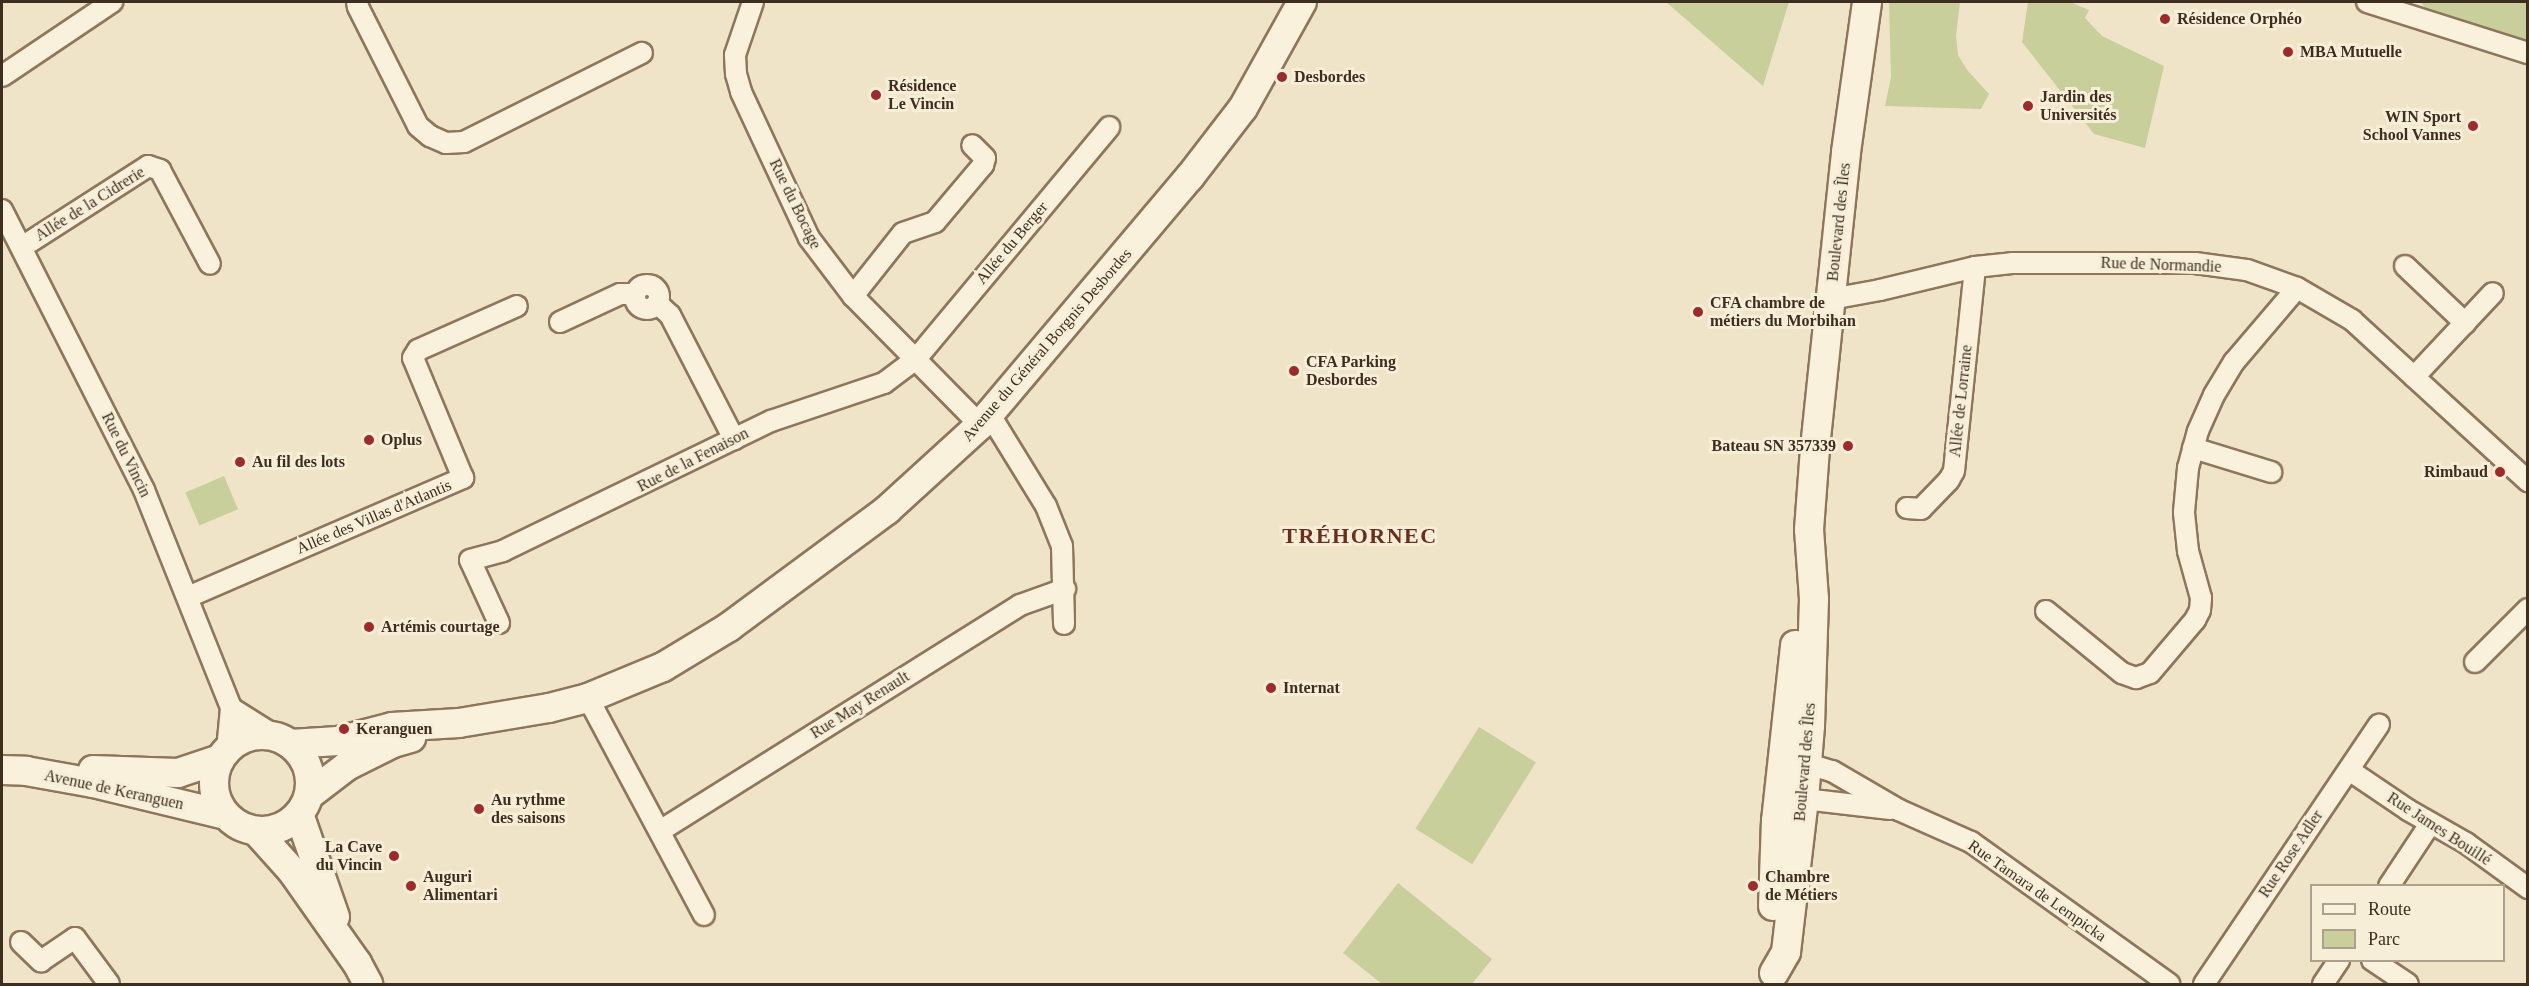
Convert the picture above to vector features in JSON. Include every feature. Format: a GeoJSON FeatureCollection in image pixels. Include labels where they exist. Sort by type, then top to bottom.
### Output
{"type":"FeatureCollection","features":[{"type":"Feature","properties":{"kind":"main road","name":"Avenue du Général Borgnis Desbordes"},"geometry":{"type":"LineString","coordinates":[[284,741],[338,741],[392,727],[459,723],[549,708],[588,698],[663,667],[729,627],[887,510],[985,420],[1189,178],[1244,108],[1302,2]]}},
{"type":"Feature","properties":{"kind":"main road","name":"Boulevard des Îles"},"geometry":{"type":"LineString","coordinates":[[1774,979],[1771,929],[1793,776],[1798,612],[1809,548],[1815,448],[1846,152],[1866,2]]}},
{"type":"Feature","properties":{"kind":"main road","name":"Avenue du Général Borgnis Desbordes"},"geometry":{"type":"LineString","coordinates":[[304,805],[347,765],[393,743],[459,723]]}},
{"type":"Feature","properties":{"kind":"main road"},"geometry":{"type":"LineString","coordinates":[[304,805],[287,825],[273,831],[257,832],[234,823],[225,815],[214,788],[215,773],[224,754],[247,737],[262,735],[284,741],[301,754],[308,766],[304,805],[344,944]]}},
{"type":"Feature","properties":{"kind":"main road","name":"Avenue de Keranguen"},"geometry":{"type":"LineString","coordinates":[[2,757],[97,771],[178,773],[224,754]]}},
{"type":"Feature","properties":{"kind":"main road","name":"Avenue de Keranguen"},"geometry":{"type":"LineString","coordinates":[[2,770],[26,771],[93,783],[225,815]]}},
{"type":"Feature","properties":{"kind":"main road"},"geometry":{"type":"LineString","coordinates":[[257,832],[292,872],[344,944],[368,984]]}},
{"type":"Feature","properties":{"kind":"street"},"geometry":{"type":"LineString","coordinates":[[2,76],[112,2]]}},
{"type":"Feature","properties":{"kind":"street"},"geometry":{"type":"LineString","coordinates":[[357,2],[418,126],[430,136],[446,143],[464,142],[642,53]]}},
{"type":"Feature","properties":{"kind":"street","name":"Rue du Bocage"},"geometry":{"type":"LineString","coordinates":[[753,2],[735,55],[734,65],[741,92],[809,238],[853,296],[916,359],[985,420],[1046,506],[1062,546],[1065,589],[1064,624]]}},
{"type":"Feature","properties":{"kind":"street"},"geometry":{"type":"LineString","coordinates":[[2367,2],[2405,8],[2528,53]]}},
{"type":"Feature","properties":{"kind":"street","name":"Allée du Berger"},"geometry":{"type":"LineString","coordinates":[[916,359],[1109,127]]}},
{"type":"Feature","properties":{"kind":"street"},"geometry":{"type":"LineString","coordinates":[[853,296],[903,233],[935,222],[983,165],[985,158],[972,145]]}},
{"type":"Feature","properties":{"kind":"street","name":"Allée de la Cidrerie"},"geometry":{"type":"LineString","coordinates":[[22,247],[148,166],[160,170],[210,264]]}},
{"type":"Feature","properties":{"kind":"street","name":"Rue du Vincin"},"geometry":{"type":"LineString","coordinates":[[2,210],[144,490],[188,597],[231,708],[224,754]]}},
{"type":"Feature","properties":{"kind":"street","name":"Rue de Normandie"},"geometry":{"type":"LineString","coordinates":[[1831,299],[1845,298],[1975,267],[2012,263],[2195,263],[2247,270],[2297,288],[2352,320],[2528,481]]}},
{"type":"Feature","properties":{"kind":"street"},"geometry":{"type":"LineString","coordinates":[[2405,266],[2465,323]]}},
{"type":"Feature","properties":{"kind":"street","name":"Allée de Lorraine"},"geometry":{"type":"LineString","coordinates":[[1907,508],[1921,509],[1949,480],[1954,471],[1975,267]]}},
{"type":"Feature","properties":{"kind":"street"},"geometry":{"type":"LineString","coordinates":[[2046,611],[2122,673],[2136,678],[2150,673],[2195,620],[2200,610],[2201,598],[2187,551],[2184,512],[2185,487],[2193,448],[2210,404],[2234,362],[2297,288]]}},
{"type":"Feature","properties":{"kind":"street"},"geometry":{"type":"LineString","coordinates":[[2414,377],[2493,293]]}},
{"type":"Feature","properties":{"kind":"street"},"geometry":{"type":"LineString","coordinates":[[560,322],[620,294],[635,294],[636,301],[642,308],[649,309],[657,303],[670,315],[734,439]]}},
{"type":"Feature","properties":{"kind":"street","name":"Allée des Villas d'Atlantis"},"geometry":{"type":"LineString","coordinates":[[188,597],[463,478],[412,357],[418,350],[517,306]]}},
{"type":"Feature","properties":{"kind":"street","name":"Rue de la Fenaison"},"geometry":{"type":"LineString","coordinates":[[499,623],[467,554],[503,551],[771,421],[875,387],[916,359]]}},
{"type":"Feature","properties":{"kind":"street"},"geometry":{"type":"LineString","coordinates":[[2193,448],[2271,472]]}},
{"type":"Feature","properties":{"kind":"street","name":"Rue May Renault"},"geometry":{"type":"LineString","coordinates":[[660,831],[1020,605],[1065,589]]}},
{"type":"Feature","properties":{"kind":"street"},"geometry":{"type":"LineString","coordinates":[[2475,662],[2528,609]]}},
{"type":"Feature","properties":{"kind":"street"},"geometry":{"type":"LineString","coordinates":[[588,698],[704,915]]}},
{"type":"Feature","properties":{"kind":"street"},"geometry":{"type":"LineString","coordinates":[[231,708],[284,741]]}},
{"type":"Feature","properties":{"kind":"street","name":"Rue Rose Adler"},"geometry":{"type":"LineString","coordinates":[[2204,984],[2379,725]]}},
{"type":"Feature","properties":{"kind":"street","name":"Rue James Bouillé"},"geometry":{"type":"LineString","coordinates":[[2349,770],[2430,824],[2466,843],[2528,888]]}},
{"type":"Feature","properties":{"kind":"street","name":"Rue Tamara de Lempicka"},"geometry":{"type":"LineString","coordinates":[[1793,776],[1832,771],[1899,810]]}},
{"type":"Feature","properties":{"kind":"street","name":"Rue Tamara de Lempicka"},"geometry":{"type":"LineString","coordinates":[[1793,776],[1899,810],[1971,842],[2169,984]]}},
{"type":"Feature","properties":{"kind":"street"},"geometry":{"type":"LineString","coordinates":[[2390,884],[2430,824]]}},
{"type":"Feature","properties":{"kind":"street"},"geometry":{"type":"LineString","coordinates":[[21,942],[41,961],[75,938],[109,984]]}},
{"type":"Feature","properties":{"kind":"street"},"geometry":{"type":"LineString","coordinates":[[2323,984],[2338,962]]}},
{"type":"Feature","properties":{"kind":"street"},"geometry":{"type":"LineString","coordinates":[[2375,962],[2408,984]]}},
{"type":"Feature","properties":{"kind":"green space"},"geometry":{"type":"Polygon","coordinates":[[[1666,2],[1789,2],[1763,86],[1666,2]]]}},
{"type":"Feature","properties":{"kind":"green space"},"geometry":{"type":"Polygon","coordinates":[[[1889,2],[1960,2],[1956,36],[1958,55],[1968,71],[1989,94],[1981,109],[1885,106],[1891,77],[1889,2]]]}},
{"type":"Feature","properties":{"kind":"green space"},"geometry":{"type":"Polygon","coordinates":[[[2028,2],[2070,2],[2089,10],[2085,18],[2102,36],[2164,66],[2145,148],[2094,134],[2022,42],[2028,2]]]}},
{"type":"Feature","properties":{"kind":"green space"},"geometry":{"type":"Polygon","coordinates":[[[2421,2],[2527,2],[2527,42],[2427,11],[2421,2]]]}},
{"type":"Feature","properties":{"kind":"green space"},"geometry":{"type":"Polygon","coordinates":[[[224,476],[238,509],[199,526],[185,492],[224,476]]]}},
{"type":"Feature","properties":{"kind":"green space"},"geometry":{"type":"Polygon","coordinates":[[[1479,727],[1536,763],[1472,864],[1415,829],[1479,727]]]}},
{"type":"Feature","properties":{"kind":"green space"},"geometry":{"type":"Polygon","coordinates":[[[1398,883],[1492,959],[1472,984],[1382,984],[1343,953],[1398,883]]]}},
{"type":"Feature","properties":{"kind":"place","name":"Résidence Orphéo"},"geometry":{"type":"Point","coordinates":[2165,19]}},
{"type":"Feature","properties":{"kind":"place","name":"MBA Mutuelle"},"geometry":{"type":"Point","coordinates":[2288,52]}},
{"type":"Feature","properties":{"kind":"place","name":"Desbordes"},"geometry":{"type":"Point","coordinates":[1282,77]}},
{"type":"Feature","properties":{"kind":"place","name":"Résidence Le Vincin"},"geometry":{"type":"Point","coordinates":[876,95]}},
{"type":"Feature","properties":{"kind":"place","name":"Jardin des Universités"},"geometry":{"type":"Point","coordinates":[2028,106]}},
{"type":"Feature","properties":{"kind":"place","name":"WIN Sport School Vannes"},"geometry":{"type":"Point","coordinates":[2473,126]}},
{"type":"Feature","properties":{"kind":"place","name":"CFA chambre de métiers du Morbihan"},"geometry":{"type":"Point","coordinates":[1698,312]}},
{"type":"Feature","properties":{"kind":"place","name":"CFA Parking Desbordes"},"geometry":{"type":"Point","coordinates":[1294,371]}},
{"type":"Feature","properties":{"kind":"place","name":"Oplus"},"geometry":{"type":"Point","coordinates":[369,440]}},
{"type":"Feature","properties":{"kind":"place","name":"Bateau SN 357339"},"geometry":{"type":"Point","coordinates":[1848,446]}},
{"type":"Feature","properties":{"kind":"place","name":"Au fil des lots"},"geometry":{"type":"Point","coordinates":[240,462]}},
{"type":"Feature","properties":{"kind":"place","name":"Rimbaud"},"geometry":{"type":"Point","coordinates":[2500,472]}},
{"type":"Feature","properties":{"kind":"place","name":"Artémis courtage"},"geometry":{"type":"Point","coordinates":[369,627]}},
{"type":"Feature","properties":{"kind":"place","name":"Internat"},"geometry":{"type":"Point","coordinates":[1271,688]}},
{"type":"Feature","properties":{"kind":"place","name":"Keranguen"},"geometry":{"type":"Point","coordinates":[344,729]}},
{"type":"Feature","properties":{"kind":"place","name":"Au rythme des saisons"},"geometry":{"type":"Point","coordinates":[479,809]}},
{"type":"Feature","properties":{"kind":"place","name":"La Cave du Vincin"},"geometry":{"type":"Point","coordinates":[394,856]}},
{"type":"Feature","properties":{"kind":"place","name":"Auguri Alimentari"},"geometry":{"type":"Point","coordinates":[411,886]}},
{"type":"Feature","properties":{"kind":"place","name":"Chambre de Métiers"},"geometry":{"type":"Point","coordinates":[1753,886]}},
{"type":"Feature","properties":{"kind":"district","name":"TRÉHORNEC"},"geometry":{"type":"Point","coordinates":[1360,536]}}]}
